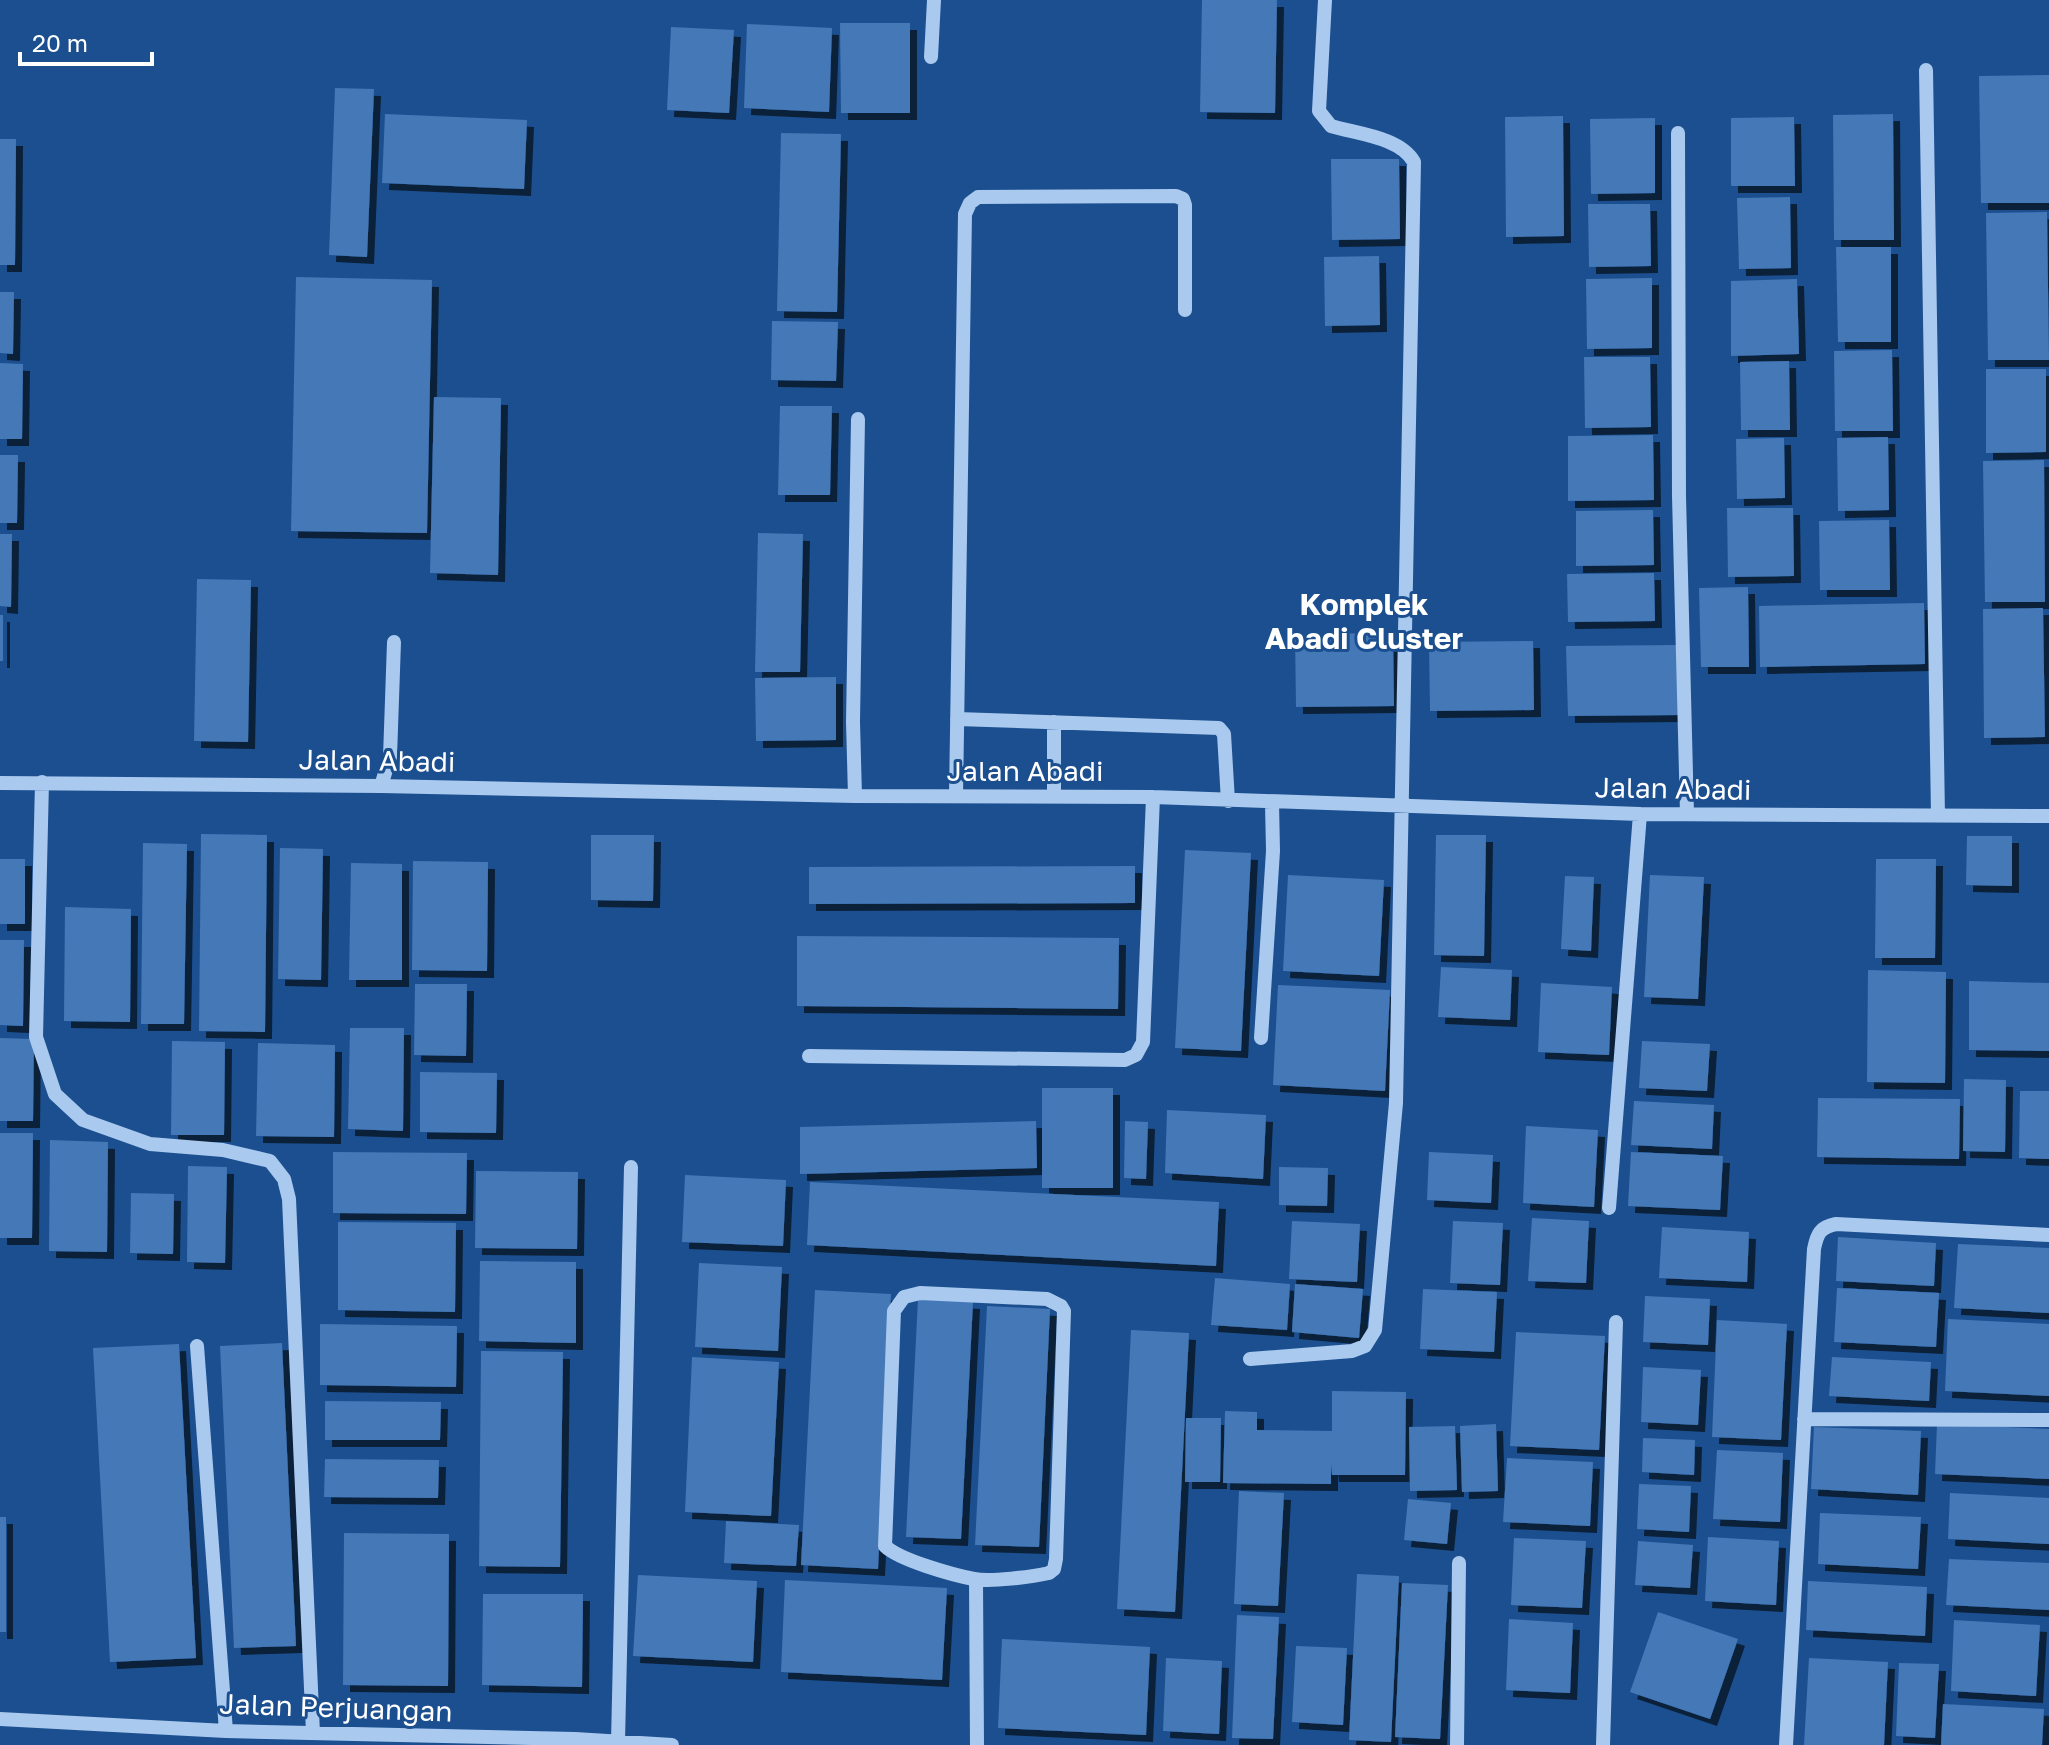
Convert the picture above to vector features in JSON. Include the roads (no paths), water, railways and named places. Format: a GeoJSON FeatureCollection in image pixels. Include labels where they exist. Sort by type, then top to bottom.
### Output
{"type":"FeatureCollection","features":[{"type":"Feature","properties":{"kind":"street"},"geometry":{"type":"LineString","coordinates":[[931,57],[934,0]]}},
{"type":"Feature","properties":{"kind":"street"},"geometry":{"type":"LineString","coordinates":[[1250,1359],[1352,1351],[1365,1346],[1375,1330],[1396,1103],[1414,162],[1408,152],[1398,146],[1331,126],[1319,111],[1325,0]]}},
{"type":"Feature","properties":{"kind":"street"},"geometry":{"type":"LineString","coordinates":[[1926,70],[1938,816]]}},
{"type":"Feature","properties":{"kind":"street"},"geometry":{"type":"LineString","coordinates":[[1678,133],[1679,496],[1687,814]]}},
{"type":"Feature","properties":{"kind":"street"},"geometry":{"type":"LineString","coordinates":[[956,796],[965,214],[970,203],[978,197],[1176,196],[1183,199],[1185,310]]}},
{"type":"Feature","properties":{"kind":"street"},"geometry":{"type":"LineString","coordinates":[[855,796],[853,722],[858,419]]}},
{"type":"Feature","properties":{"kind":"street"},"geometry":{"type":"LineString","coordinates":[[381,786],[390,757],[394,642]]}},
{"type":"Feature","properties":{"kind":"street"},"geometry":{"type":"LineString","coordinates":[[957,719],[1219,728],[1224,734],[1228,801]]}},
{"type":"Feature","properties":{"kind":"street"},"geometry":{"type":"LineString","coordinates":[[1054,722],[1054,796]]}},
{"type":"Feature","properties":{"kind":"street"},"geometry":{"type":"LineString","coordinates":[[42,782],[36,1037],[55,1094],[83,1120],[150,1144],[223,1150],[270,1161],[284,1179],[289,1199],[313,1733]]}},
{"type":"Feature","properties":{"kind":"street","name":"Jalan Abadi"},"geometry":{"type":"LineString","coordinates":[[0,783],[381,786],[855,796],[1153,797],[1640,814],[2049,816]]}},
{"type":"Feature","properties":{"kind":"street"},"geometry":{"type":"LineString","coordinates":[[809,1056],[1125,1060],[1136,1055],[1143,1042],[1153,797]]}},
{"type":"Feature","properties":{"kind":"street"},"geometry":{"type":"LineString","coordinates":[[1261,1038],[1273,851],[1272,803]]}},
{"type":"Feature","properties":{"kind":"street"},"geometry":{"type":"LineString","coordinates":[[1609,1208],[1640,814]]}},
{"type":"Feature","properties":{"kind":"street"},"geometry":{"type":"LineString","coordinates":[[618,1742],[631,1167]]}},
{"type":"Feature","properties":{"kind":"street"},"geometry":{"type":"LineString","coordinates":[[1786,1745],[1817,1235],[1825,1226],[1836,1224],[2049,1235]]}},
{"type":"Feature","properties":{"kind":"street"},"geometry":{"type":"LineString","coordinates":[[911,1294],[1047,1299],[1064,1311],[1056,1564],[1049,1573],[976,1580],[905,1558],[885,1546],[894,1311],[897,1303],[911,1294]]}},
{"type":"Feature","properties":{"kind":"street"},"geometry":{"type":"LineString","coordinates":[[1603,1745],[1616,1322]]}},
{"type":"Feature","properties":{"kind":"street"},"geometry":{"type":"LineString","coordinates":[[197,1346],[226,1731]]}},
{"type":"Feature","properties":{"kind":"street"},"geometry":{"type":"LineString","coordinates":[[1804,1419],[2049,1420]]}},
{"type":"Feature","properties":{"kind":"street"},"geometry":{"type":"LineString","coordinates":[[1457,1745],[1459,1563]]}},
{"type":"Feature","properties":{"kind":"street"},"geometry":{"type":"LineString","coordinates":[[976,1580],[977,1745]]}},
{"type":"Feature","properties":{"kind":"street","name":"Jalan Perjuangan"},"geometry":{"type":"LineString","coordinates":[[0,1719],[226,1731],[672,1745]]}},
{"type":"Feature","properties":{"kind":"district","name":"Komplek Abadi Cluster"},"geometry":{"type":"Point","coordinates":[1364,621]}}]}
